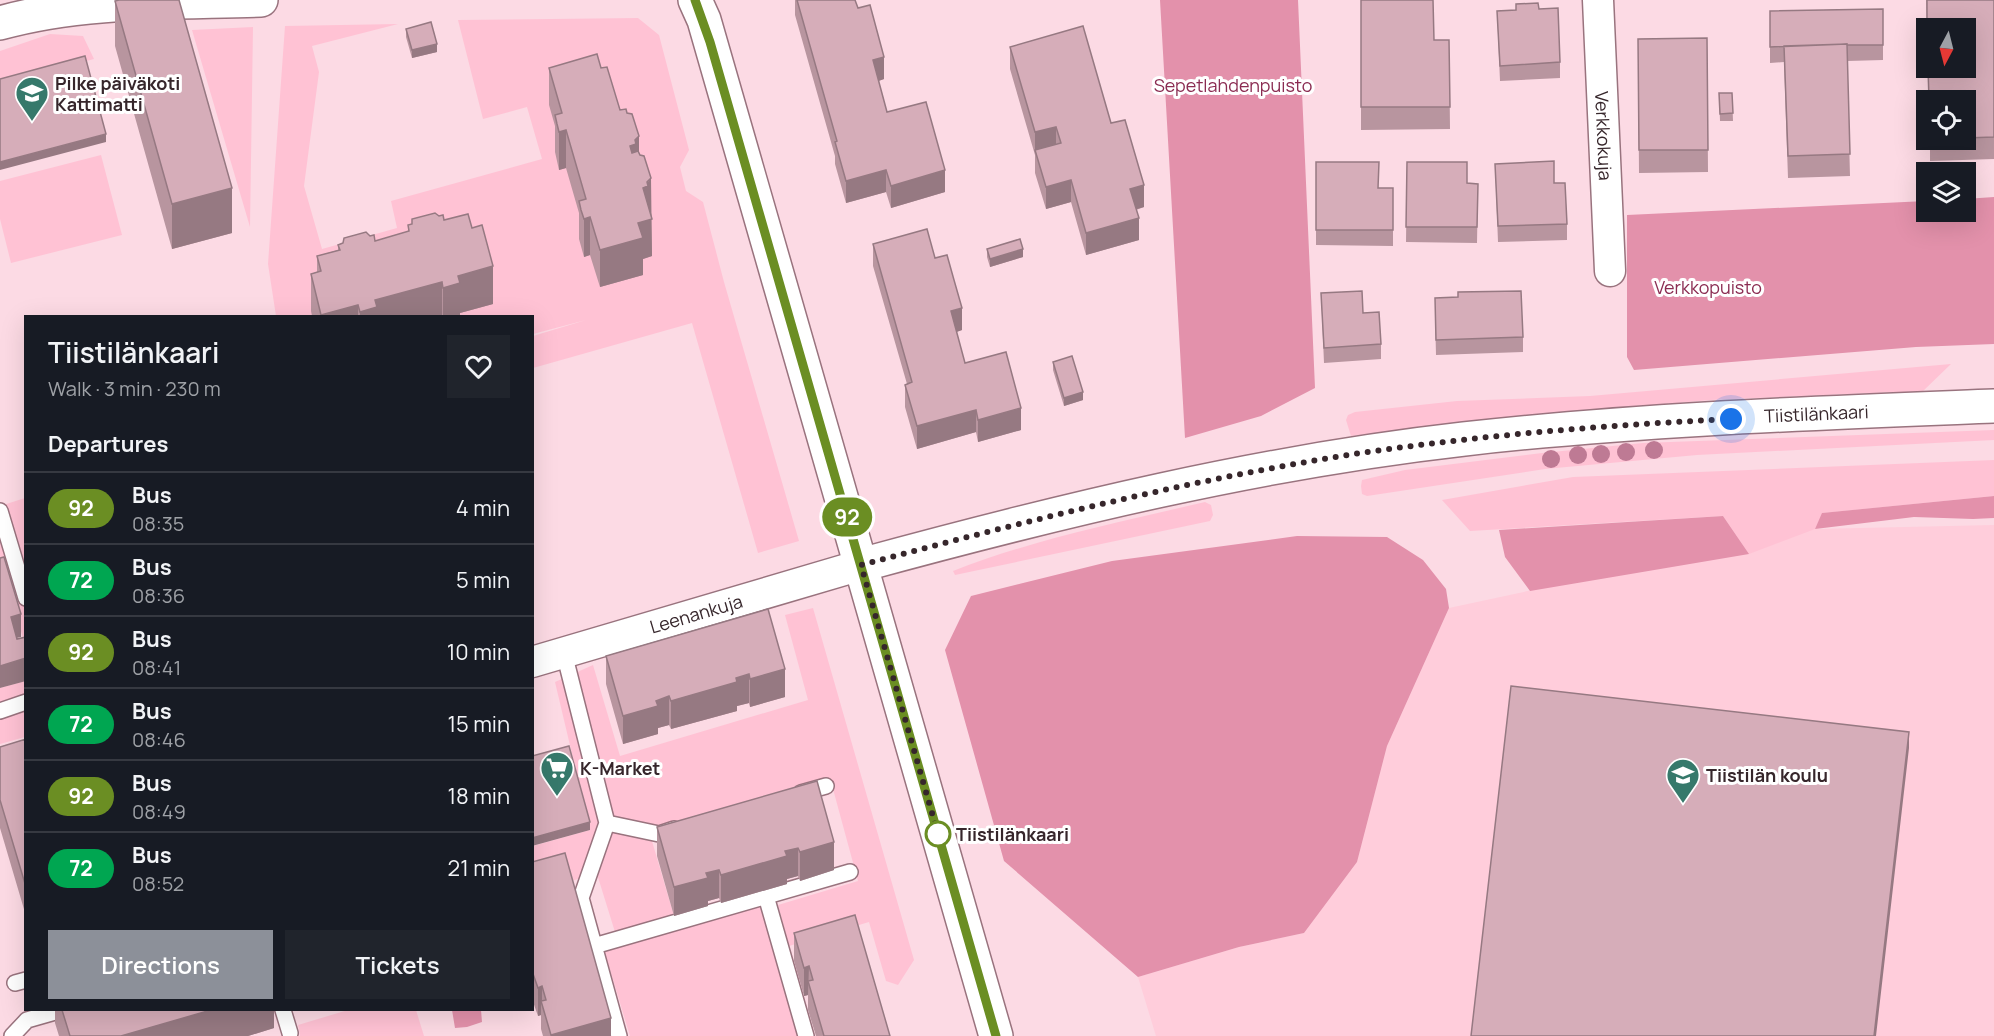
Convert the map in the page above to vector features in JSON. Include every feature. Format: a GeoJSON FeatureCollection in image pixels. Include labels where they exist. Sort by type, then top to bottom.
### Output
{"type":"FeatureCollection","features":[{"type":"Feature","properties":{"kind":"street"},"geometry":{"type":"LineString","coordinates":[[0,23],[65,9],[109,3],[261,0]]}},
{"type":"Feature","properties":{"kind":"street"},"geometry":{"type":"LineString","coordinates":[[695,0],[707,31],[996,1036]]}},
{"type":"Feature","properties":{"kind":"street","name":"Verkkokuja"},"geometry":{"type":"LineString","coordinates":[[1598,0],[1610,271]]}},
{"type":"Feature","properties":{"kind":"street","name":"Tiistilänkaari"},"geometry":{"type":"LineString","coordinates":[[861,565],[1028,521],[1243,473],[1464,439],[1613,424],[1994,406]]}},
{"type":"Feature","properties":{"kind":"street","name":"Leenankuja"},"geometry":{"type":"LineString","coordinates":[[534,661],[861,565]]}},
{"type":"Feature","properties":{"kind":"lane"},"geometry":{"type":"LineString","coordinates":[[0,511],[24,591]]}},
{"type":"Feature","properties":{"kind":"lane"},"geometry":{"type":"LineString","coordinates":[[564,653],[607,823],[581,898],[619,1036]]}},
{"type":"Feature","properties":{"kind":"lane"},"geometry":{"type":"LineString","coordinates":[[0,711],[24,703]]}},
{"type":"Feature","properties":{"kind":"lane"},"geometry":{"type":"LineString","coordinates":[[782,798],[826,786]]}},
{"type":"Feature","properties":{"kind":"lane"},"geometry":{"type":"LineString","coordinates":[[607,823],[659,834],[693,824]]}},
{"type":"Feature","properties":{"kind":"lane"},"geometry":{"type":"LineString","coordinates":[[594,946],[850,872]]}},
{"type":"Feature","properties":{"kind":"lane"},"geometry":{"type":"LineString","coordinates":[[766,896],[806,1036]]}},
{"type":"Feature","properties":{"kind":"lane"},"geometry":{"type":"LineString","coordinates":[[12,1036],[27,1020],[58,1011]]}},
{"type":"Feature","properties":{"kind":"lane"},"geometry":{"type":"LineString","coordinates":[[283,1011],[290,1033]]}},
{"type":"Feature","properties":{"kind":"shaded area"},"geometry":{"type":"Polygon","coordinates":[[[638,18],[659,35],[689,150],[680,167],[686,191],[703,202],[799,541],[758,553],[692,323],[534,368],[534,336],[586,320],[534,334],[534,315],[276,315],[268,264],[285,26],[398,24],[312,46],[319,72],[304,186],[322,249],[397,228],[391,201],[542,159],[527,107],[483,119],[458,20],[638,18]]]}},
{"type":"Feature","properties":{"kind":"shaded area"},"geometry":{"type":"Polygon","coordinates":[[[253,27],[250,227],[192,30],[253,27]]]}},
{"type":"Feature","properties":{"kind":"shaded area"},"geometry":{"type":"Polygon","coordinates":[[[50,34],[83,36],[94,59],[0,84],[0,51],[50,34]]]}},
{"type":"Feature","properties":{"kind":"shaded area"},"geometry":{"type":"Polygon","coordinates":[[[101,155],[122,235],[11,263],[0,219],[0,181],[101,155]]]}},
{"type":"Feature","properties":{"kind":"shaded area"},"geometry":{"type":"Polygon","coordinates":[[[1951,364],[1921,393],[1896,392],[1710,400],[1458,423],[1351,436],[1346,420],[1348,415],[1355,412],[1457,401],[1590,396],[1951,364]]]}},
{"type":"Feature","properties":{"kind":"shaded area"},"geometry":{"type":"Polygon","coordinates":[[[1994,430],[1994,440],[1697,455],[1545,469],[1367,496],[1362,494],[1361,486],[1362,480],[1405,470],[1643,443],[1994,430]]]}},
{"type":"Feature","properties":{"kind":"shaded area"},"geometry":{"type":"Polygon","coordinates":[[[1994,460],[1994,496],[1823,513],[1815,529],[1749,554],[1723,516],[1470,531],[1442,500],[1573,477],[1994,460]]]}},
{"type":"Feature","properties":{"kind":"shaded area"},"geometry":{"type":"Polygon","coordinates":[[[24,498],[24,642],[0,558],[0,506],[24,498]]]}},
{"type":"Feature","properties":{"kind":"shaded area"},"geometry":{"type":"Polygon","coordinates":[[[1205,502],[1211,505],[1213,515],[1210,521],[955,575],[953,571],[1046,540],[1205,502]]]}},
{"type":"Feature","properties":{"kind":"shaded area","name":"Tiistilän koulu"},"geometry":{"type":"Polygon","coordinates":[[[1994,525],[1994,1036],[1156,1036],[1138,977],[1239,947],[1304,933],[1357,862],[1387,746],[1449,608],[1815,529],[1994,525]]]}},
{"type":"Feature","properties":{"kind":"shaded area"},"geometry":{"type":"Polygon","coordinates":[[[813,608],[914,960],[898,985],[886,981],[869,922],[789,946],[778,905],[858,881],[830,778],[649,831],[674,916],[615,932],[597,874],[534,891],[534,846],[590,830],[555,682],[593,665],[620,756],[808,700],[785,615],[813,608]]]}},
{"type":"Feature","properties":{"kind":"shaded area"},"geometry":{"type":"Polygon","coordinates":[[[24,681],[24,737],[0,744],[0,688],[24,681]]]}},
{"type":"Feature","properties":{"kind":"shaded area"},"geometry":{"type":"Polygon","coordinates":[[[765,903],[803,1036],[630,1036],[604,950],[765,903]]]}},
{"type":"Feature","properties":{"kind":"shaded area"},"geometry":{"type":"Polygon","coordinates":[[[345,1011],[416,1011],[424,1036],[300,1036],[298,1025],[345,1011]]]}},
{"type":"Feature","properties":{"kind":"green space","name":"Sepetlahdenpuisto"},"geometry":{"type":"Polygon","coordinates":[[[1160,0],[1298,0],[1315,388],[1261,416],[1185,438],[1160,0]]]}},
{"type":"Feature","properties":{"kind":"green space","name":"Verkkopuisto"},"geometry":{"type":"Polygon","coordinates":[[[1994,197],[1994,344],[1916,347],[1634,370],[1627,357],[1627,215],[1916,201],[1916,222],[1976,222],[1976,198],[1994,197]]]}},
{"type":"Feature","properties":{"kind":"green space"},"geometry":{"type":"Polygon","coordinates":[[[1994,496],[1994,518],[1914,517],[1815,529],[1822,513],[1994,496]]]}},
{"type":"Feature","properties":{"kind":"green space"},"geometry":{"type":"Polygon","coordinates":[[[1723,516],[1749,554],[1530,591],[1505,557],[1499,530],[1723,516]]]}},
{"type":"Feature","properties":{"kind":"green space"},"geometry":{"type":"Polygon","coordinates":[[[1297,536],[1387,537],[1423,560],[1446,589],[1449,608],[1387,746],[1357,862],[1304,933],[1239,947],[1138,977],[1004,861],[945,650],[971,596],[1112,561],[1297,536]]]}},
{"type":"Feature","properties":{"kind":"green space"},"geometry":{"type":"Polygon","coordinates":[[[452,1011],[481,1011],[482,1022],[455,1028],[452,1011]]]}},
{"type":"Feature","properties":{"kind":"building"},"geometry":{"type":"Polygon","coordinates":[[[179,0],[232,188],[172,204],[115,1],[179,0]]]}},
{"type":"Feature","properties":{"kind":"building"},"geometry":{"type":"Polygon","coordinates":[[[797,0],[855,0],[858,8],[870,5],[884,57],[873,60],[887,112],[926,102],[945,170],[891,186],[886,170],[846,181],[797,0]]]}},
{"type":"Feature","properties":{"kind":"building"},"geometry":{"type":"Polygon","coordinates":[[[1361,0],[1433,0],[1434,40],[1449,40],[1450,107],[1361,107],[1361,0]]]}},
{"type":"Feature","properties":{"kind":"building"},"geometry":{"type":"Polygon","coordinates":[[[1927,0],[1994,0],[1994,137],[1976,138],[1976,90],[1929,90],[1928,78],[1976,78],[1976,18],[1927,18],[1927,0]]]}},
{"type":"Feature","properties":{"kind":"building"},"geometry":{"type":"Polygon","coordinates":[[[1538,3],[1539,9],[1558,8],[1560,62],[1500,66],[1497,11],[1516,10],[1516,4],[1538,3]]]}},
{"type":"Feature","properties":{"kind":"building"},"geometry":{"type":"Polygon","coordinates":[[[1883,9],[1883,45],[1770,47],[1770,11],[1883,9]]]}},
{"type":"Feature","properties":{"kind":"building"},"geometry":{"type":"Polygon","coordinates":[[[431,22],[437,44],[412,50],[406,29],[431,22]]]}},
{"type":"Feature","properties":{"kind":"building"},"geometry":{"type":"Polygon","coordinates":[[[1083,26],[1111,123],[1125,120],[1144,185],[1130,189],[1139,218],[1086,233],[1071,180],[1046,187],[1035,150],[1061,143],[1056,127],[1035,132],[1010,47],[1083,26]]]}},
{"type":"Feature","properties":{"kind":"building"},"geometry":{"type":"Polygon","coordinates":[[[1707,38],[1708,150],[1639,150],[1638,39],[1707,38]]]}},
{"type":"Feature","properties":{"kind":"building"},"geometry":{"type":"Polygon","coordinates":[[[1847,44],[1850,154],[1788,156],[1784,46],[1847,44]]]}},
{"type":"Feature","properties":{"kind":"building"},"geometry":{"type":"Polygon","coordinates":[[[597,54],[601,68],[607,67],[620,110],[626,109],[627,113],[632,114],[639,136],[635,140],[636,144],[630,146],[632,153],[638,151],[644,156],[651,178],[647,182],[648,186],[643,188],[652,219],[638,223],[643,238],[600,250],[590,217],[584,219],[581,210],[579,201],[586,199],[566,130],[559,132],[555,115],[562,113],[549,68],[597,54]]]}},
{"type":"Feature","properties":{"kind":"building"},"geometry":{"type":"Polygon","coordinates":[[[85,56],[106,134],[0,162],[0,79],[85,56]]]}},
{"type":"Feature","properties":{"kind":"building"},"geometry":{"type":"Polygon","coordinates":[[[1719,93],[1732,93],[1733,113],[1720,114],[1719,93]]]}},
{"type":"Feature","properties":{"kind":"building"},"geometry":{"type":"Polygon","coordinates":[[[1554,161],[1554,183],[1565,183],[1567,224],[1498,226],[1495,164],[1554,161]]]}},
{"type":"Feature","properties":{"kind":"building"},"geometry":{"type":"Polygon","coordinates":[[[1316,162],[1379,162],[1378,188],[1393,188],[1393,230],[1316,230],[1316,162]]]}},
{"type":"Feature","properties":{"kind":"building"},"geometry":{"type":"Polygon","coordinates":[[[1407,162],[1467,162],[1467,183],[1478,184],[1477,227],[1406,227],[1407,162]]]}},
{"type":"Feature","properties":{"kind":"building"},"geometry":{"type":"Polygon","coordinates":[[[435,213],[439,216],[443,215],[444,220],[468,214],[472,228],[482,225],[493,266],[458,276],[460,283],[443,288],[442,282],[375,300],[377,307],[360,312],[358,305],[321,315],[311,274],[321,271],[317,256],[340,250],[338,245],[343,243],[344,238],[366,232],[370,236],[374,235],[375,241],[409,231],[408,225],[412,224],[412,219],[435,213]]]}},
{"type":"Feature","properties":{"kind":"building"},"geometry":{"type":"Polygon","coordinates":[[[927,229],[935,258],[947,255],[962,308],[951,311],[965,363],[1006,352],[1021,408],[978,420],[976,410],[917,426],[905,385],[912,382],[873,244],[927,229]]]}},
{"type":"Feature","properties":{"kind":"building"},"geometry":{"type":"Polygon","coordinates":[[[1020,239],[1023,249],[990,259],[987,249],[1020,239]]]}},
{"type":"Feature","properties":{"kind":"building"},"geometry":{"type":"Polygon","coordinates":[[[1362,291],[1363,313],[1379,312],[1381,344],[1324,348],[1321,293],[1362,291]]]}},
{"type":"Feature","properties":{"kind":"building"},"geometry":{"type":"Polygon","coordinates":[[[1521,291],[1523,337],[1436,340],[1435,298],[1458,297],[1458,292],[1521,291]]]}},
{"type":"Feature","properties":{"kind":"building"},"geometry":{"type":"Polygon","coordinates":[[[1072,356],[1083,392],[1064,398],[1053,362],[1072,356]]]}},
{"type":"Feature","properties":{"kind":"building"},"geometry":{"type":"Polygon","coordinates":[[[4,557],[21,614],[11,617],[17,639],[24,637],[24,659],[0,666],[0,558],[4,557]]]}},
{"type":"Feature","properties":{"kind":"building"},"geometry":{"type":"Polygon","coordinates":[[[768,609],[785,669],[750,679],[749,674],[736,678],[737,682],[671,701],[669,696],[656,701],[658,706],[623,716],[606,656],[768,609]]]}},
{"type":"Feature","properties":{"kind":"building"},"geometry":{"type":"Polygon","coordinates":[[[1511,686],[1909,732],[1874,1036],[1471,1036],[1511,686]]]}},
{"type":"Feature","properties":{"kind":"building"},"geometry":{"type":"Polygon","coordinates":[[[24,740],[24,880],[0,800],[0,747],[24,740]]]}},
{"type":"Feature","properties":{"kind":"building","name":"K-Market"},"geometry":{"type":"Polygon","coordinates":[[[569,746],[590,822],[534,837],[534,755],[569,746]]]}},
{"type":"Feature","properties":{"kind":"building"},"geometry":{"type":"Polygon","coordinates":[[[817,781],[834,842],[800,852],[798,848],[785,851],[787,856],[721,875],[719,870],[706,873],[708,878],[674,887],[657,827],[817,781]]]}},
{"type":"Feature","properties":{"kind":"building"},"geometry":{"type":"Polygon","coordinates":[[[565,853],[611,1018],[551,1035],[541,1001],[546,1000],[542,986],[538,988],[534,977],[534,861],[565,853]]]}},
{"type":"Feature","properties":{"kind":"building"},"geometry":{"type":"Polygon","coordinates":[[[855,915],[890,1036],[824,1036],[808,981],[813,980],[809,966],[804,968],[794,933],[855,915]]]}},
{"type":"Feature","properties":{"kind":"building"},"geometry":{"type":"Polygon","coordinates":[[[62,1011],[208,1011],[121,1036],[70,1036],[62,1011]]]}},
{"type":"Feature","properties":{"kind":"bus line","name":"92"},"geometry":{"type":"LineString","coordinates":[[695,0],[704,20],[996,1036]]}},
{"type":"Feature","properties":{"kind":"place","name":"Pilke päiväkoti Kattimatti"},"geometry":{"type":"Point","coordinates":[32,122]}},
{"type":"Feature","properties":{"kind":"place","name":"K-Market"},"geometry":{"type":"Point","coordinates":[557,797]}},
{"type":"Feature","properties":{"kind":"place","name":"Tiistilän koulu"},"geometry":{"type":"Point","coordinates":[1683,804]}},
{"type":"Feature","properties":{"kind":"place","name":"Tiistilänkaari"},"geometry":{"type":"Point","coordinates":[938,834]}},
{"type":"Feature","properties":{"kind":"route"},"geometry":{"type":"LineString","coordinates":[[938,834],[861,565],[1007,526],[1113,501],[1243,473],[1359,453],[1464,439],[1613,424],[1731,419]]}}]}
